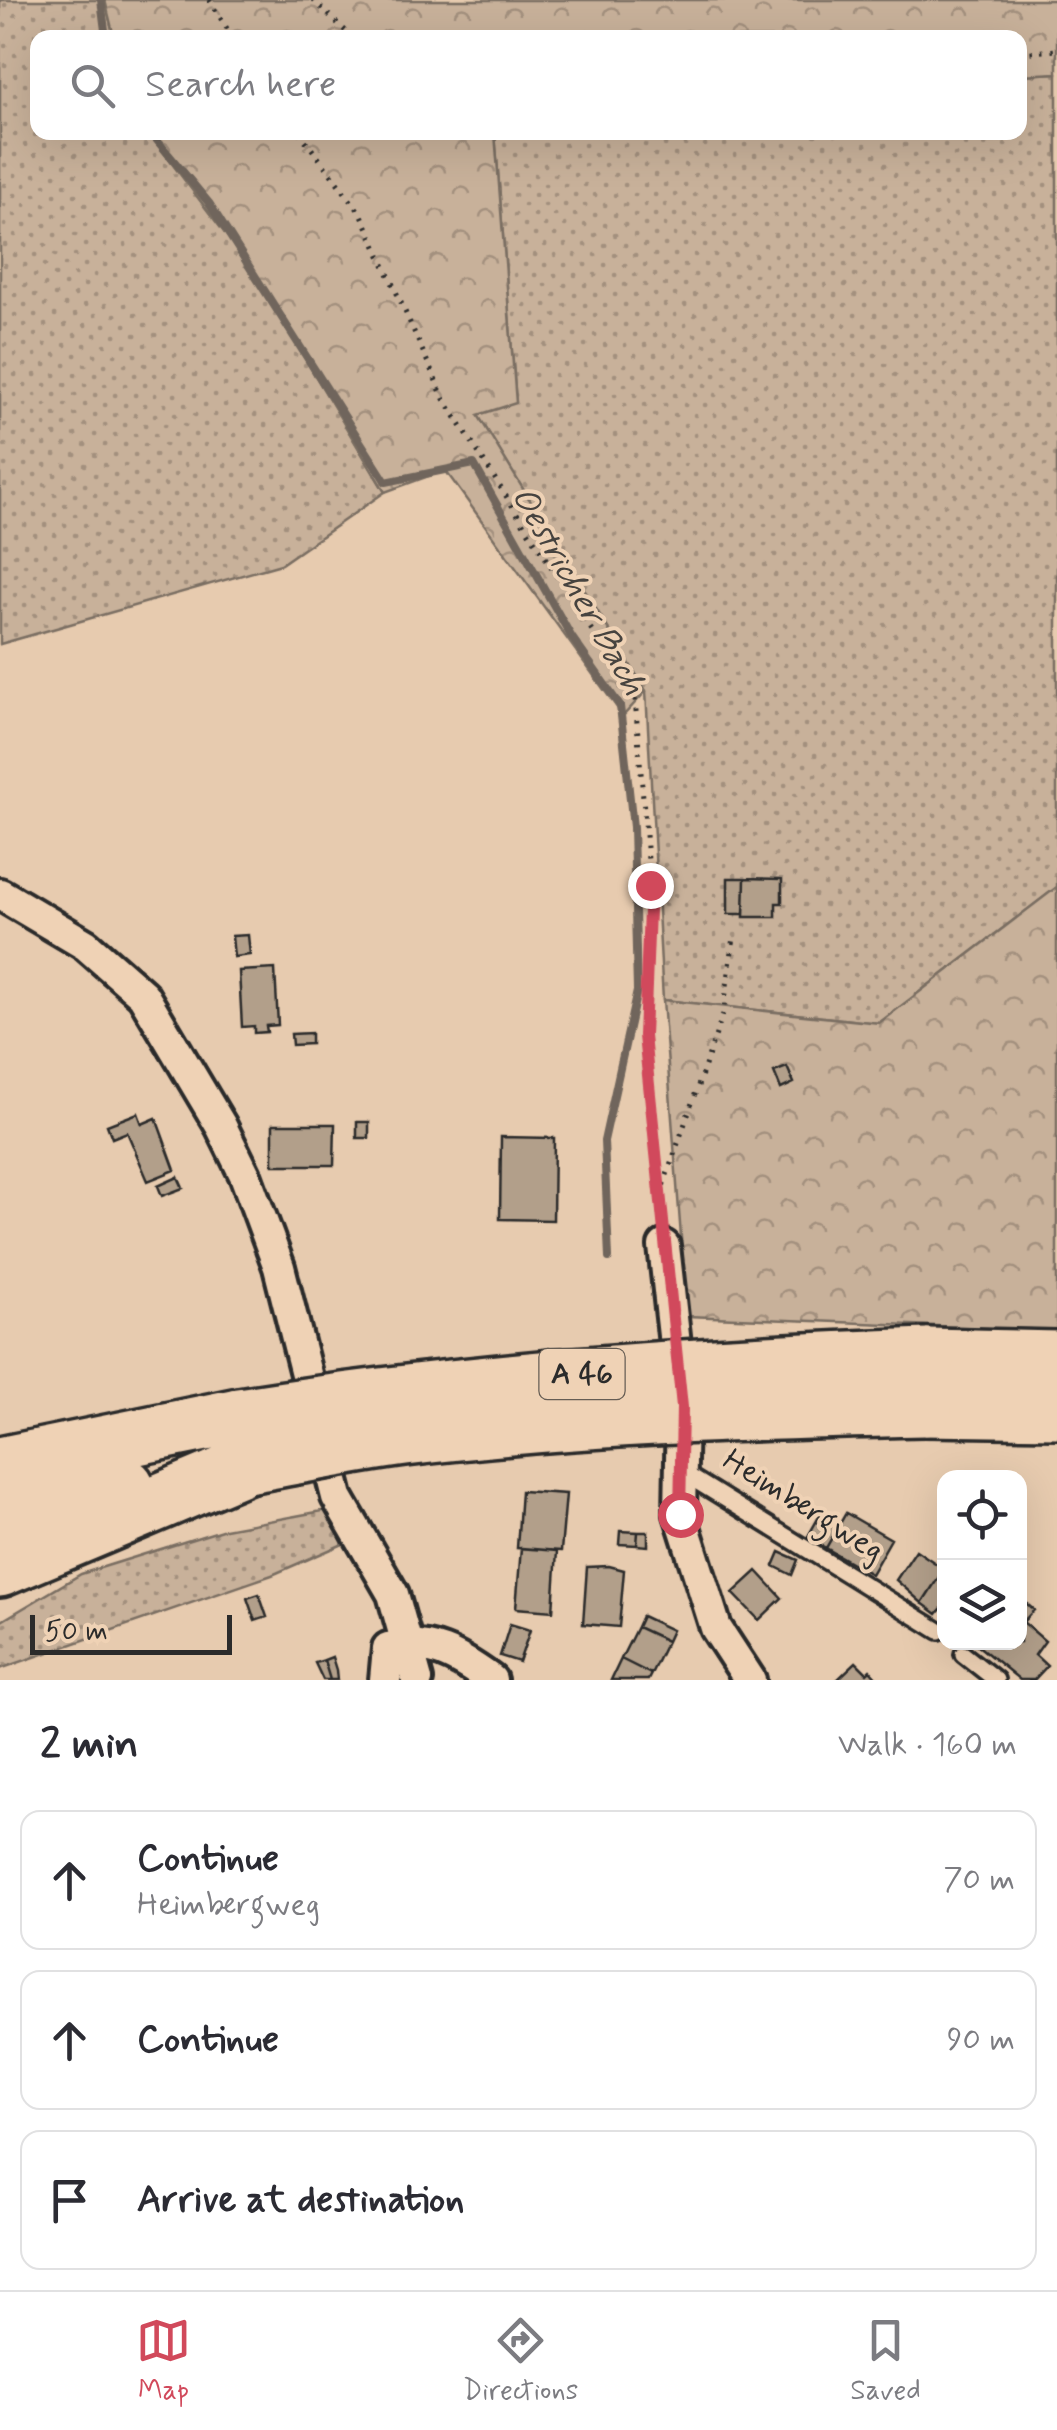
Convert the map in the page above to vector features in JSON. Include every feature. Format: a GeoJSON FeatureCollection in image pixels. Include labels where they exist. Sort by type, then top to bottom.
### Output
{"type":"FeatureCollection","features":[{"type":"Feature","properties":{"kind":"highway","name":"A 46"},"geometry":{"type":"LineString","coordinates":[[925,1382],[1057,1359]]}},
{"type":"Feature","properties":{"kind":"highway","name":"A 46"},"geometry":{"type":"LineString","coordinates":[[0,1514],[396,1391],[518,1378],[728,1363],[925,1382],[1057,1410]]}},
{"type":"Feature","properties":{"kind":"highway","name":"A 46"},"geometry":{"type":"LineString","coordinates":[[0,1465],[243,1440]]}},
{"type":"Feature","properties":{"kind":"highway"},"geometry":{"type":"LineString","coordinates":[[0,1569],[243,1440]]}},
{"type":"Feature","properties":{"kind":"street"},"geometry":{"type":"LineString","coordinates":[[0,894],[86,946],[143,995],[220,1126],[245,1175],[279,1267],[337,1496],[393,1594],[417,1680]]}},
{"type":"Feature","properties":{"kind":"street","name":"Heimbergweg"},"geometry":{"type":"LineString","coordinates":[[664,1246],[682,1407],[680,1514],[716,1628],[750,1680]]}},
{"type":"Feature","properties":{"kind":"street"},"geometry":{"type":"LineString","coordinates":[[385,1680],[388,1648],[407,1644],[452,1652],[491,1680]]}},
{"type":"Feature","properties":{"kind":"lane","name":"Heimbergweg"},"geometry":{"type":"LineString","coordinates":[[682,1472],[937,1630]]}},
{"type":"Feature","properties":{"kind":"lane"},"geometry":{"type":"LineString","coordinates":[[964,1654],[996,1680]]}},
{"type":"Feature","properties":{"kind":"path"},"geometry":{"type":"LineString","coordinates":[[209,0],[229,30]]}},
{"type":"Feature","properties":{"kind":"path"},"geometry":{"type":"LineString","coordinates":[[314,0],[345,30]]}},
{"type":"Feature","properties":{"kind":"path"},"geometry":{"type":"LineString","coordinates":[[1027,52],[1057,50]]}},
{"type":"Feature","properties":{"kind":"path"},"geometry":{"type":"LineString","coordinates":[[305,140],[362,215],[444,399],[634,698],[650,885],[644,1036],[664,1246]]}},
{"type":"Feature","properties":{"kind":"path"},"geometry":{"type":"LineString","coordinates":[[659,1198],[723,1014],[734,937]]}},
{"type":"Feature","properties":{"kind":"green space"},"geometry":{"type":"Polygon","coordinates":[[[0,0],[105,0],[112,30],[30,30],[30,140],[154,140],[249,265],[385,492],[281,564],[0,644],[0,0]]]}},
{"type":"Feature","properties":{"kind":"green space"},"geometry":{"type":"Polygon","coordinates":[[[105,0],[1057,0],[1057,73],[1027,75],[1027,30],[112,30],[105,0]]]}},
{"type":"Feature","properties":{"kind":"green space"},"geometry":{"type":"Polygon","coordinates":[[[1057,73],[1057,887],[879,1023],[663,1000],[646,691],[477,414],[516,402],[496,140],[1027,140],[1027,75],[1057,73]]]}},
{"type":"Feature","properties":{"kind":"green space"},"geometry":{"type":"Polygon","coordinates":[[[154,140],[496,140],[516,403],[478,415],[646,691],[623,716],[445,470],[385,492],[249,265],[154,140]]]}},
{"type":"Feature","properties":{"kind":"green space"},"geometry":{"type":"Polygon","coordinates":[[[1057,887],[1057,1331],[687,1316],[663,1000],[879,1023],[1057,887]]]}},
{"type":"Feature","properties":{"kind":"green space"},"geometry":{"type":"Polygon","coordinates":[[[328,1510],[343,1544],[272,1575],[0,1669],[0,1622],[81,1574],[225,1529],[328,1510]]]}},
{"type":"Feature","properties":{"kind":"building"},"geometry":{"type":"Polygon","coordinates":[[[728,878],[745,878],[744,914],[728,914],[728,878]]]}},
{"type":"Feature","properties":{"kind":"building"},"geometry":{"type":"Polygon","coordinates":[[[745,878],[782,879],[782,903],[776,903],[776,917],[744,917],[745,878]]]}},
{"type":"Feature","properties":{"kind":"building"},"geometry":{"type":"Polygon","coordinates":[[[248,935],[250,955],[234,957],[232,936],[248,935]]]}},
{"type":"Feature","properties":{"kind":"building"},"geometry":{"type":"Polygon","coordinates":[[[275,969],[278,1025],[266,1026],[267,1032],[254,1033],[254,1026],[242,1027],[239,971],[275,969]]]}},
{"type":"Feature","properties":{"kind":"building"},"geometry":{"type":"Polygon","coordinates":[[[311,1033],[311,1044],[292,1045],[291,1034],[311,1033]]]}},
{"type":"Feature","properties":{"kind":"building"},"geometry":{"type":"Polygon","coordinates":[[[787,1067],[794,1083],[781,1089],[774,1072],[787,1067]]]}},
{"type":"Feature","properties":{"kind":"building"},"geometry":{"type":"Polygon","coordinates":[[[138,1113],[142,1124],[156,1118],[175,1170],[148,1181],[127,1132],[112,1138],[107,1125],[138,1113]]]}},
{"type":"Feature","properties":{"kind":"building"},"geometry":{"type":"Polygon","coordinates":[[[357,1122],[369,1122],[369,1138],[357,1138],[357,1122]]]}},
{"type":"Feature","properties":{"kind":"building"},"geometry":{"type":"Polygon","coordinates":[[[273,1124],[335,1124],[334,1165],[273,1165],[273,1124]]]}},
{"type":"Feature","properties":{"kind":"building"},"geometry":{"type":"Polygon","coordinates":[[[501,1137],[554,1138],[553,1220],[500,1219],[501,1137]]]}},
{"type":"Feature","properties":{"kind":"building"},"geometry":{"type":"Polygon","coordinates":[[[178,1177],[183,1188],[162,1196],[158,1186],[178,1177]]]}},
{"type":"Feature","properties":{"kind":"building"},"geometry":{"type":"Polygon","coordinates":[[[521,1491],[566,1494],[561,1551],[517,1548],[521,1491]]]}},
{"type":"Feature","properties":{"kind":"building"},"geometry":{"type":"Polygon","coordinates":[[[846,1513],[891,1539],[871,1574],[826,1548],[846,1513]]]}},
{"type":"Feature","properties":{"kind":"building"},"geometry":{"type":"Polygon","coordinates":[[[820,1515],[839,1525],[826,1548],[807,1538],[820,1515]]]}},
{"type":"Feature","properties":{"kind":"building"},"geometry":{"type":"Polygon","coordinates":[[[620,1531],[638,1532],[637,1545],[619,1544],[620,1531]]]}},
{"type":"Feature","properties":{"kind":"building"},"geometry":{"type":"Polygon","coordinates":[[[638,1532],[648,1532],[648,1546],[637,1545],[638,1532]]]}},
{"type":"Feature","properties":{"kind":"building"},"geometry":{"type":"Polygon","coordinates":[[[521,1548],[557,1551],[553,1611],[516,1608],[521,1548]]]}},
{"type":"Feature","properties":{"kind":"building"},"geometry":{"type":"Polygon","coordinates":[[[916,1550],[937,1564],[937,1580],[922,1603],[896,1580],[916,1550]]]}},
{"type":"Feature","properties":{"kind":"building"},"geometry":{"type":"Polygon","coordinates":[[[780,1552],[798,1560],[792,1575],[774,1566],[780,1552]]]}},
{"type":"Feature","properties":{"kind":"building"},"geometry":{"type":"Polygon","coordinates":[[[587,1567],[624,1570],[619,1627],[583,1624],[587,1567]]]}},
{"type":"Feature","properties":{"kind":"building"},"geometry":{"type":"Polygon","coordinates":[[[757,1571],[782,1598],[759,1620],[733,1593],[757,1571]]]}},
{"type":"Feature","properties":{"kind":"building"},"geometry":{"type":"Polygon","coordinates":[[[937,1580],[937,1614],[922,1603],[937,1580]]]}},
{"type":"Feature","properties":{"kind":"building"},"geometry":{"type":"Polygon","coordinates":[[[259,1594],[267,1617],[255,1621],[247,1598],[259,1594]]]}},
{"type":"Feature","properties":{"kind":"building"},"geometry":{"type":"Polygon","coordinates":[[[642,1616],[672,1630],[667,1641],[637,1627],[642,1616]]]}},
{"type":"Feature","properties":{"kind":"building"},"geometry":{"type":"Polygon","coordinates":[[[510,1624],[530,1630],[519,1662],[500,1656],[510,1624]]]}},
{"type":"Feature","properties":{"kind":"building"},"geometry":{"type":"Polygon","coordinates":[[[1027,1625],[1045,1641],[1035,1655],[1047,1666],[1034,1680],[1020,1680],[983,1650],[1027,1650],[1027,1625]]]}},
{"type":"Feature","properties":{"kind":"building"},"geometry":{"type":"Polygon","coordinates":[[[637,1627],[667,1641],[651,1674],[621,1659],[637,1627]]]}},
{"type":"Feature","properties":{"kind":"building"},"geometry":{"type":"Polygon","coordinates":[[[332,1657],[337,1680],[330,1680],[324,1660],[332,1657]]]}},
{"type":"Feature","properties":{"kind":"building"},"geometry":{"type":"Polygon","coordinates":[[[621,1659],[651,1674],[648,1680],[611,1680],[621,1659]]]}},
{"type":"Feature","properties":{"kind":"building"},"geometry":{"type":"Polygon","coordinates":[[[324,1660],[330,1680],[323,1680],[315,1663],[324,1660]]]}},
{"type":"Feature","properties":{"kind":"building"},"geometry":{"type":"Polygon","coordinates":[[[856,1662],[867,1673],[870,1670],[879,1680],[837,1680],[856,1662]]]}},
{"type":"Feature","properties":{"kind":"waterway","name":"Oestricher Bach"},"geometry":{"type":"LineString","coordinates":[[101,0],[105,30]]}},
{"type":"Feature","properties":{"kind":"waterway","name":"Oestricher Bach"},"geometry":{"type":"LineString","coordinates":[[157,140],[209,203],[386,482],[474,464],[571,636],[620,706],[633,827],[637,991],[604,1141],[609,1258]]}},
{"type":"Feature","properties":{"kind":"route"},"geometry":{"type":"LineString","coordinates":[[650,885],[644,1036],[682,1407],[680,1514]]}}]}
